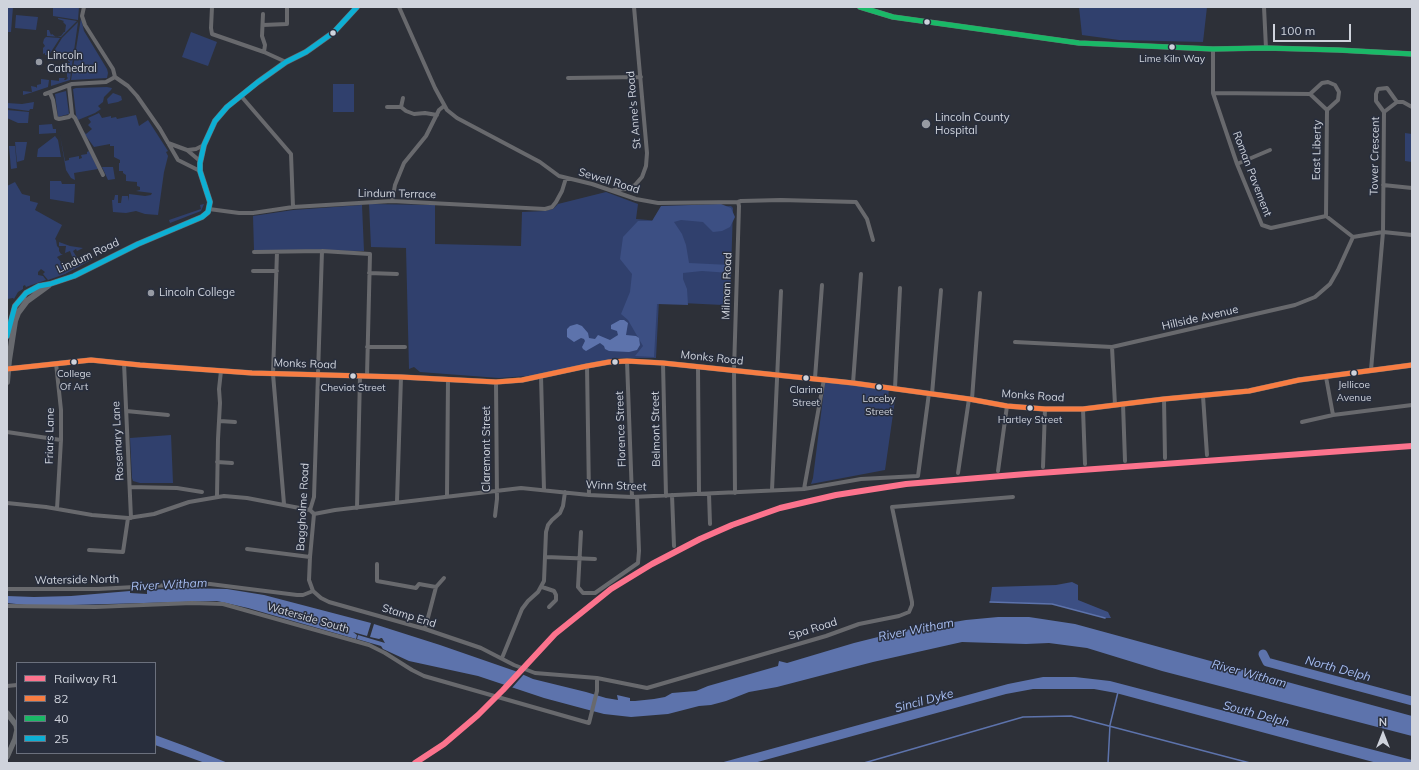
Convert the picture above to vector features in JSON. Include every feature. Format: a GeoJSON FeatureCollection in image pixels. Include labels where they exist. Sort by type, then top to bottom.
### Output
{"type":"FeatureCollection","features":[{"type":"Feature","properties":{"kind":"main road"},"geometry":{"type":"LineString","coordinates":[[209,209],[210,198],[200,171],[200,161],[204,145],[215,121],[227,107],[286,62],[306,52],[334,32],[356,7]]}},
{"type":"Feature","properties":{"kind":"main road"},"geometry":{"type":"LineString","coordinates":[[860,7],[874,9],[893,17],[1079,43],[1214,49],[1266,48],[1338,50],[1412,54]]}},
{"type":"Feature","properties":{"kind":"main road","name":"Lindum Road"},"geometry":{"type":"LineString","coordinates":[[7,336],[12,313],[19,300],[26,293],[39,286],[74,276],[138,244],[202,217],[209,209]]}},
{"type":"Feature","properties":{"kind":"main road","name":"Lindum Road"},"geometry":{"type":"LineString","coordinates":[[7,382],[7,369],[15,321],[18,313],[27,301],[50,284]]}},
{"type":"Feature","properties":{"kind":"main road","name":"Monks Road"},"geometry":{"type":"LineString","coordinates":[[7,369],[91,360],[273,374],[401,377],[496,382],[541,376],[610,362],[627,361],[663,363],[816,378],[931,393],[1007,406],[1083,409],[1164,399],[1249,392],[1295,381],[1412,365]]}},
{"type":"Feature","properties":{"kind":"main road"},"geometry":{"type":"LineString","coordinates":[[7,713],[16,721]]}},
{"type":"Feature","properties":{"kind":"main road"},"geometry":{"type":"LineString","coordinates":[[7,721],[16,721]]}},
{"type":"Feature","properties":{"kind":"main road"},"geometry":{"type":"LineString","coordinates":[[7,757],[16,736]]}},
{"type":"Feature","properties":{"kind":"street"},"geometry":{"type":"LineString","coordinates":[[84,7],[82,16],[85,25],[113,69],[116,77],[128,86],[137,96],[178,160],[200,171]]}},
{"type":"Feature","properties":{"kind":"street"},"geometry":{"type":"LineString","coordinates":[[212,7],[212,34],[264,52],[286,62]]}},
{"type":"Feature","properties":{"kind":"street"},"geometry":{"type":"LineString","coordinates":[[263,25],[287,24],[287,7]]}},
{"type":"Feature","properties":{"kind":"street","name":"Sewell Road"},"geometry":{"type":"LineString","coordinates":[[399,7],[434,88],[444,106],[452,115],[529,155],[559,176],[581,180],[614,190],[636,199],[658,204],[781,200],[856,202],[867,220],[873,240]]}},
{"type":"Feature","properties":{"kind":"street","name":"St Anne's Road"},"geometry":{"type":"LineString","coordinates":[[614,190],[626,189],[636,185],[642,177],[646,166],[647,153],[634,7]]}},
{"type":"Feature","properties":{"kind":"street"},"geometry":{"type":"LineString","coordinates":[[1264,7],[1266,48]]}},
{"type":"Feature","properties":{"kind":"street"},"geometry":{"type":"LineString","coordinates":[[263,14],[262,36],[265,45],[264,52]]}},
{"type":"Feature","properties":{"kind":"street","name":"Roman Pavement"},"geometry":{"type":"LineString","coordinates":[[1214,49],[1213,93],[1237,164],[1260,221],[1266,227],[1276,227],[1326,216]]}},
{"type":"Feature","properties":{"kind":"street"},"geometry":{"type":"LineString","coordinates":[[72,115],[64,118],[56,118],[53,100],[47,93],[76,84],[104,82],[116,77]]}},
{"type":"Feature","properties":{"kind":"street"},"geometry":{"type":"LineString","coordinates":[[568,78],[641,77]]}},
{"type":"Feature","properties":{"kind":"street"},"geometry":{"type":"LineString","coordinates":[[1213,93],[1310,94],[1322,83],[1328,82],[1335,85],[1339,92],[1338,100],[1327,110]]}},
{"type":"Feature","properties":{"kind":"street"},"geometry":{"type":"LineString","coordinates":[[69,86],[72,115],[75,118],[103,175]]}},
{"type":"Feature","properties":{"kind":"street"},"geometry":{"type":"LineString","coordinates":[[1384,112],[1376,100],[1378,89],[1386,88],[1397,102],[1403,102],[1412,107]]}},
{"type":"Feature","properties":{"kind":"street","name":"East Liberty"},"geometry":{"type":"LineString","coordinates":[[1310,94],[1327,110],[1326,216]]}},
{"type":"Feature","properties":{"kind":"street"},"geometry":{"type":"LineString","coordinates":[[241,96],[291,154],[293,207]]}},
{"type":"Feature","properties":{"kind":"street"},"geometry":{"type":"LineString","coordinates":[[401,107],[403,98]]}},
{"type":"Feature","properties":{"kind":"street","name":"Tower Crescent"},"geometry":{"type":"LineString","coordinates":[[1383,232],[1384,112],[1397,102]]}},
{"type":"Feature","properties":{"kind":"street"},"geometry":{"type":"LineString","coordinates":[[392,201],[395,185],[404,163],[426,136],[437,115],[444,106]]}},
{"type":"Feature","properties":{"kind":"street"},"geometry":{"type":"LineString","coordinates":[[387,107],[401,107],[414,114],[437,115]]}},
{"type":"Feature","properties":{"kind":"street"},"geometry":{"type":"LineString","coordinates":[[168,143],[187,150],[200,161]]}},
{"type":"Feature","properties":{"kind":"street"},"geometry":{"type":"LineString","coordinates":[[187,150],[196,149],[204,145]]}},
{"type":"Feature","properties":{"kind":"street"},"geometry":{"type":"LineString","coordinates":[[1237,164],[1270,150]]}},
{"type":"Feature","properties":{"kind":"street","name":"Lindum Terrace"},"geometry":{"type":"LineString","coordinates":[[209,209],[239,213],[253,213],[293,207],[392,201],[544,210],[552,207],[556,202],[562,191],[566,178]]}},
{"type":"Feature","properties":{"kind":"street"},"geometry":{"type":"LineString","coordinates":[[1383,185],[1412,188]]}},
{"type":"Feature","properties":{"kind":"street","name":"Milman Road"},"geometry":{"type":"LineString","coordinates":[[735,493],[734,370],[738,202]]}},
{"type":"Feature","properties":{"kind":"street"},"geometry":{"type":"LineString","coordinates":[[1326,216],[1353,237],[1383,232],[1412,235]]}},
{"type":"Feature","properties":{"kind":"street"},"geometry":{"type":"LineString","coordinates":[[1372,370],[1383,232]]}},
{"type":"Feature","properties":{"kind":"street","name":"Hillside Avenue"},"geometry":{"type":"LineString","coordinates":[[1015,342],[1112,347],[1295,305],[1315,297],[1330,284],[1353,237]]}},
{"type":"Feature","properties":{"kind":"street"},"geometry":{"type":"LineString","coordinates":[[318,375],[322,251]]}},
{"type":"Feature","properties":{"kind":"street"},"geometry":{"type":"LineString","coordinates":[[254,252],[322,251],[370,254],[368,347],[364,376],[357,508]]}},
{"type":"Feature","properties":{"kind":"street"},"geometry":{"type":"LineString","coordinates":[[277,252],[273,374],[284,504]]}},
{"type":"Feature","properties":{"kind":"street"},"geometry":{"type":"LineString","coordinates":[[252,271],[277,271]]}},
{"type":"Feature","properties":{"kind":"street"},"geometry":{"type":"LineString","coordinates":[[370,273],[397,274]]}},
{"type":"Feature","properties":{"kind":"street"},"geometry":{"type":"LineString","coordinates":[[853,383],[861,274]]}},
{"type":"Feature","properties":{"kind":"street"},"geometry":{"type":"LineString","coordinates":[[816,378],[822,285]]}},
{"type":"Feature","properties":{"kind":"street"},"geometry":{"type":"LineString","coordinates":[[895,388],[900,288]]}},
{"type":"Feature","properties":{"kind":"street"},"geometry":{"type":"LineString","coordinates":[[931,393],[941,290]]}},
{"type":"Feature","properties":{"kind":"street"},"geometry":{"type":"LineString","coordinates":[[772,490],[781,291]]}},
{"type":"Feature","properties":{"kind":"street"},"geometry":{"type":"LineString","coordinates":[[958,473],[970,399],[980,292]]}},
{"type":"Feature","properties":{"kind":"street"},"geometry":{"type":"LineString","coordinates":[[368,347],[405,347]]}},
{"type":"Feature","properties":{"kind":"street"},"geometry":{"type":"LineString","coordinates":[[1112,347],[1115,406]]}},
{"type":"Feature","properties":{"kind":"street","name":"Florence Street"},"geometry":{"type":"LineString","coordinates":[[579,558],[578,587],[583,593],[595,593],[638,563],[639,551],[634,497],[627,361]]}},
{"type":"Feature","properties":{"kind":"street","name":"Friars Lane"},"geometry":{"type":"LineString","coordinates":[[56,363],[61,410],[61,440],[57,509]]}},
{"type":"Feature","properties":{"kind":"street","name":"Rosemary Lane"},"geometry":{"type":"LineString","coordinates":[[89,550],[123,552],[129,518],[130,487],[124,363]]}},
{"type":"Feature","properties":{"kind":"street","name":"Belmont Street"},"geometry":{"type":"LineString","coordinates":[[663,363],[666,496]]}},
{"type":"Feature","properties":{"kind":"street"},"geometry":{"type":"LineString","coordinates":[[587,366],[589,495]]}},
{"type":"Feature","properties":{"kind":"street"},"geometry":{"type":"LineString","coordinates":[[698,367],[699,494]]}},
{"type":"Feature","properties":{"kind":"street"},"geometry":{"type":"LineString","coordinates":[[217,496],[217,462],[220,421],[219,389],[221,371]]}},
{"type":"Feature","properties":{"kind":"street","name":"Baggholme Road"},"geometry":{"type":"LineString","coordinates":[[313,591],[309,580],[314,514],[310,510],[314,497],[318,375]]}},
{"type":"Feature","properties":{"kind":"street"},"geometry":{"type":"LineString","coordinates":[[541,376],[544,490]]}},
{"type":"Feature","properties":{"kind":"street"},"geometry":{"type":"LineString","coordinates":[[397,502],[401,377]]}},
{"type":"Feature","properties":{"kind":"street"},"geometry":{"type":"LineString","coordinates":[[1326,377],[1334,415]]}},
{"type":"Feature","properties":{"kind":"street"},"geometry":{"type":"LineString","coordinates":[[447,496],[448,379]]}},
{"type":"Feature","properties":{"kind":"street"},"geometry":{"type":"LineString","coordinates":[[804,489],[824,379]]}},
{"type":"Feature","properties":{"kind":"street","name":"Claremont Street"},"geometry":{"type":"LineString","coordinates":[[495,516],[496,382]]}},
{"type":"Feature","properties":{"kind":"street","name":"Winn Street"},"geometry":{"type":"LineString","coordinates":[[314,514],[325,511],[521,488],[589,495],[634,497],[804,489],[861,479],[918,476],[931,393]]}},
{"type":"Feature","properties":{"kind":"street"},"geometry":{"type":"LineString","coordinates":[[1203,396],[1207,455]]}},
{"type":"Feature","properties":{"kind":"street"},"geometry":{"type":"LineString","coordinates":[[1164,399],[1165,458]]}},
{"type":"Feature","properties":{"kind":"street"},"geometry":{"type":"LineString","coordinates":[[1123,404],[1124,461]]}},
{"type":"Feature","properties":{"kind":"street"},"geometry":{"type":"LineString","coordinates":[[1302,422],[1334,415],[1412,405]]}},
{"type":"Feature","properties":{"kind":"street"},"geometry":{"type":"LineString","coordinates":[[998,471],[1007,406]]}},
{"type":"Feature","properties":{"kind":"street"},"geometry":{"type":"LineString","coordinates":[[1043,467],[1045,408]]}},
{"type":"Feature","properties":{"kind":"street"},"geometry":{"type":"LineString","coordinates":[[1083,409],[1085,464]]}},
{"type":"Feature","properties":{"kind":"street"},"geometry":{"type":"LineString","coordinates":[[126,411],[168,415]]}},
{"type":"Feature","properties":{"kind":"street"},"geometry":{"type":"LineString","coordinates":[[220,421],[235,422]]}},
{"type":"Feature","properties":{"kind":"street"},"geometry":{"type":"LineString","coordinates":[[7,432],[61,440]]}},
{"type":"Feature","properties":{"kind":"street"},"geometry":{"type":"LineString","coordinates":[[217,462],[232,463]]}},
{"type":"Feature","properties":{"kind":"street"},"geometry":{"type":"LineString","coordinates":[[130,487],[177,488],[202,492]]}},
{"type":"Feature","properties":{"kind":"street"},"geometry":{"type":"LineString","coordinates":[[502,658],[522,609],[542,587],[544,582],[546,532],[548,525],[560,513],[563,506],[565,492]]}},
{"type":"Feature","properties":{"kind":"street"},"geometry":{"type":"LineString","coordinates":[[709,494],[710,524]]}},
{"type":"Feature","properties":{"kind":"street"},"geometry":{"type":"LineString","coordinates":[[672,495],[674,546]]}},
{"type":"Feature","properties":{"kind":"street"},"geometry":{"type":"LineString","coordinates":[[7,503],[92,515],[129,518],[154,514],[189,502],[217,496],[231,496],[284,504],[310,510]]}},
{"type":"Feature","properties":{"kind":"street","name":"Spa Road"},"geometry":{"type":"LineString","coordinates":[[502,658],[519,667],[541,674],[597,678],[647,688],[826,636],[859,624],[899,616],[909,612],[912,602],[892,507],[1013,497]]}},
{"type":"Feature","properties":{"kind":"street"},"geometry":{"type":"LineString","coordinates":[[579,558],[581,532]]}},
{"type":"Feature","properties":{"kind":"street"},"geometry":{"type":"LineString","coordinates":[[247,549],[310,557]]}},
{"type":"Feature","properties":{"kind":"street"},"geometry":{"type":"LineString","coordinates":[[546,557],[595,559]]}},
{"type":"Feature","properties":{"kind":"street"},"geometry":{"type":"LineString","coordinates":[[377,564],[377,581],[416,588],[419,584],[436,587]]}},
{"type":"Feature","properties":{"kind":"street"},"geometry":{"type":"LineString","coordinates":[[425,629],[436,587],[444,578]]}},
{"type":"Feature","properties":{"kind":"street","name":"Waterside North"},"geometry":{"type":"LineString","coordinates":[[7,589],[98,589],[189,584],[218,585],[296,595],[303,595],[313,591]]}},
{"type":"Feature","properties":{"kind":"street"},"geometry":{"type":"LineString","coordinates":[[542,587],[554,591],[556,594],[556,600],[549,607]]}},
{"type":"Feature","properties":{"kind":"street","name":"Stamp End"},"geometry":{"type":"LineString","coordinates":[[313,591],[321,598],[329,602],[425,629],[481,648],[502,658]]}},
{"type":"Feature","properties":{"kind":"street","name":"Waterside South"},"geometry":{"type":"LineString","coordinates":[[7,606],[95,607],[192,603],[223,604],[369,645],[424,676],[589,723],[597,691],[597,678]]}},
{"type":"Feature","properties":{"kind":"shaded area"},"geometry":{"type":"Polygon","coordinates":[[[7,7],[13,7],[11,32],[8,33],[7,7]]]}},
{"type":"Feature","properties":{"kind":"shaded area"},"geometry":{"type":"Polygon","coordinates":[[[53,7],[79,7],[78,20],[53,16],[53,7]]]}},
{"type":"Feature","properties":{"kind":"shaded area"},"geometry":{"type":"Polygon","coordinates":[[[1079,7],[1207,7],[1203,42],[1119,40],[1082,35],[1079,7]]]}},
{"type":"Feature","properties":{"kind":"shaded area"},"geometry":{"type":"Polygon","coordinates":[[[16,15],[38,17],[36,30],[15,28],[16,15]]]}},
{"type":"Feature","properties":{"kind":"shaded area"},"geometry":{"type":"Polygon","coordinates":[[[58,18],[77,21],[61,37],[57,37],[61,36],[65,32],[66,25],[63,22],[64,21],[58,18]]]}},
{"type":"Feature","properties":{"kind":"shaded area"},"geometry":{"type":"Polygon","coordinates":[[[81,18],[84,31],[107,69],[107,78],[71,80],[81,18]]]}},
{"type":"Feature","properties":{"kind":"shaded area"},"geometry":{"type":"Polygon","coordinates":[[[78,22],[70,80],[51,86],[51,80],[59,81],[59,78],[65,78],[64,80],[66,80],[68,78],[68,63],[70,62],[68,61],[68,58],[70,57],[68,55],[62,56],[61,53],[55,54],[54,51],[62,38],[78,22]]]}},
{"type":"Feature","properties":{"kind":"shaded area"},"geometry":{"type":"Polygon","coordinates":[[[47,30],[49,30],[51,35],[52,34],[55,37],[47,36],[47,30]]]}},
{"type":"Feature","properties":{"kind":"shaded area"},"geometry":{"type":"Polygon","coordinates":[[[191,32],[217,42],[208,66],[182,57],[191,32]]]}},
{"type":"Feature","properties":{"kind":"shaded area"},"geometry":{"type":"Polygon","coordinates":[[[46,37],[60,38],[49,55],[45,55],[45,53],[43,54],[43,48],[45,46],[43,43],[46,37]]]}},
{"type":"Feature","properties":{"kind":"shaded area"},"geometry":{"type":"Polygon","coordinates":[[[41,79],[49,80],[48,87],[23,95],[23,91],[32,92],[31,86],[37,88],[37,85],[41,84],[41,79]]]}},
{"type":"Feature","properties":{"kind":"shaded area"},"geometry":{"type":"Polygon","coordinates":[[[333,84],[354,84],[354,112],[333,112],[333,84]]]}},
{"type":"Feature","properties":{"kind":"shaded area"},"geometry":{"type":"Polygon","coordinates":[[[112,88],[104,97],[103,102],[98,106],[101,109],[78,120],[73,89],[112,88]]]}},
{"type":"Feature","properties":{"kind":"shaded area"},"geometry":{"type":"Polygon","coordinates":[[[66,91],[69,114],[58,117],[55,94],[66,91]]]}},
{"type":"Feature","properties":{"kind":"shaded area"},"geometry":{"type":"Polygon","coordinates":[[[113,93],[121,96],[122,100],[108,104],[107,99],[113,93]]]}},
{"type":"Feature","properties":{"kind":"shaded area"},"geometry":{"type":"Polygon","coordinates":[[[34,102],[33,109],[30,109],[29,111],[7,108],[7,103],[22,104],[34,102]]]}},
{"type":"Feature","properties":{"kind":"shaded area"},"geometry":{"type":"Polygon","coordinates":[[[7,110],[29,112],[28,123],[18,123],[7,118],[7,110]]]}},
{"type":"Feature","properties":{"kind":"shaded area"},"geometry":{"type":"Polygon","coordinates":[[[99,113],[102,118],[111,116],[111,118],[116,117],[117,119],[136,115],[139,126],[148,120],[168,151],[166,152],[168,156],[164,172],[158,215],[145,214],[136,211],[126,213],[113,212],[112,200],[114,200],[115,195],[118,195],[118,203],[121,203],[122,196],[128,196],[129,201],[129,194],[145,196],[151,195],[152,193],[136,191],[140,190],[140,187],[137,186],[137,182],[126,181],[126,175],[123,171],[119,171],[120,160],[114,157],[114,146],[110,146],[110,144],[94,147],[83,132],[86,134],[92,129],[88,125],[91,122],[88,118],[99,113]]]}},
{"type":"Feature","properties":{"kind":"shaded area"},"geometry":{"type":"Polygon","coordinates":[[[52,124],[53,129],[56,129],[56,133],[39,134],[39,125],[52,124]]]}},
{"type":"Feature","properties":{"kind":"shaded area"},"geometry":{"type":"Polygon","coordinates":[[[1405,133],[1412,134],[1412,162],[1405,161],[1405,133]]]}},
{"type":"Feature","properties":{"kind":"shaded area"},"geometry":{"type":"Polygon","coordinates":[[[60,135],[65,161],[69,160],[69,158],[79,156],[79,159],[82,158],[81,155],[87,154],[89,151],[98,169],[74,173],[75,180],[71,178],[66,170],[60,135]]]}},
{"type":"Feature","properties":{"kind":"shaded area"},"geometry":{"type":"Polygon","coordinates":[[[55,136],[58,140],[61,157],[37,157],[38,149],[55,136]]]}},
{"type":"Feature","properties":{"kind":"shaded area"},"geometry":{"type":"Polygon","coordinates":[[[15,142],[27,142],[24,160],[17,162],[15,142]]]}},
{"type":"Feature","properties":{"kind":"shaded area"},"geometry":{"type":"Polygon","coordinates":[[[9,146],[15,146],[17,168],[11,169],[9,146]]]}},
{"type":"Feature","properties":{"kind":"shaded area"},"geometry":{"type":"Polygon","coordinates":[[[102,167],[113,167],[115,179],[108,180],[102,167]]]}},
{"type":"Feature","properties":{"kind":"shaded area"},"geometry":{"type":"Polygon","coordinates":[[[50,181],[61,181],[62,184],[75,184],[74,203],[50,199],[50,181]]]}},
{"type":"Feature","properties":{"kind":"shaded area"},"geometry":{"type":"Polygon","coordinates":[[[15,182],[22,194],[30,196],[30,201],[38,203],[35,210],[62,225],[55,239],[59,251],[63,254],[57,257],[65,267],[74,263],[70,251],[65,253],[66,246],[59,246],[59,242],[70,246],[83,248],[73,251],[80,263],[92,255],[93,259],[65,274],[48,280],[43,274],[45,272],[41,269],[38,272],[38,275],[43,276],[46,280],[26,287],[25,285],[14,299],[7,299],[7,186],[15,182]]]}},
{"type":"Feature","properties":{"kind":"shaded area"},"geometry":{"type":"Polygon","coordinates":[[[606,192],[638,204],[636,219],[660,221],[660,209],[731,206],[733,208],[730,306],[724,309],[723,305],[661,302],[660,280],[656,358],[612,358],[615,363],[527,376],[499,378],[420,372],[414,367],[409,369],[406,248],[371,247],[369,204],[435,205],[435,244],[521,246],[522,212],[545,211],[553,209],[558,204],[606,192]]]}},
{"type":"Feature","properties":{"kind":"shaded area"},"geometry":{"type":"Polygon","coordinates":[[[204,204],[201,211],[170,223],[169,220],[201,209],[200,205],[204,204]]]}},
{"type":"Feature","properties":{"kind":"shaded area"},"geometry":{"type":"Polygon","coordinates":[[[721,204],[731,208],[735,217],[730,227],[722,231],[713,232],[703,222],[681,220],[674,222],[682,234],[686,245],[689,263],[730,265],[730,273],[702,271],[683,273],[683,279],[687,289],[688,305],[657,304],[654,357],[635,356],[643,346],[628,320],[621,314],[630,292],[632,274],[620,259],[623,237],[638,221],[652,221],[661,206],[721,204]]]}},
{"type":"Feature","properties":{"kind":"shaded area"},"geometry":{"type":"Polygon","coordinates":[[[362,205],[364,251],[254,250],[253,216],[293,210],[362,205]]]}},
{"type":"Feature","properties":{"kind":"shaded area"},"geometry":{"type":"Polygon","coordinates":[[[825,382],[889,389],[888,399],[895,400],[885,470],[811,484],[825,382]]]}},
{"type":"Feature","properties":{"kind":"shaded area"},"geometry":{"type":"Polygon","coordinates":[[[171,435],[173,483],[140,483],[133,481],[130,438],[171,435]]]}},
{"type":"Feature","properties":{"kind":"shaded area"},"geometry":{"type":"Polygon","coordinates":[[[1072,582],[1078,585],[1078,600],[1108,612],[1111,618],[1105,618],[1052,604],[990,602],[992,587],[1056,585],[1072,582]]]}},
{"type":"Feature","properties":{"kind":"water"},"geometry":{"type":"Polygon","coordinates":[[[620,320],[624,320],[628,323],[626,335],[636,336],[639,338],[640,345],[637,350],[629,352],[609,351],[600,343],[586,351],[582,347],[585,341],[584,339],[581,338],[574,342],[567,337],[567,329],[570,326],[577,324],[582,326],[588,333],[589,338],[595,339],[598,335],[610,340],[618,335],[617,331],[611,329],[611,325],[620,320]]]}},
{"type":"Feature","properties":{"kind":"water"},"geometry":{"type":"Polygon","coordinates":[[[186,588],[227,589],[264,595],[371,623],[367,636],[353,632],[357,635],[356,639],[248,608],[217,601],[35,606],[7,603],[7,596],[71,596],[130,591],[130,593],[147,594],[147,590],[186,588]]]}},
{"type":"Feature","properties":{"kind":"water","name":"River Witham"},"geometry":{"type":"Polygon","coordinates":[[[998,617],[1029,617],[1075,624],[1412,716],[1412,736],[1162,671],[1087,648],[1049,643],[1026,644],[962,642],[873,662],[777,687],[749,692],[711,705],[699,706],[668,714],[631,717],[604,714],[544,698],[478,676],[409,661],[383,649],[381,646],[357,639],[358,635],[385,643],[382,638],[379,639],[370,637],[374,624],[440,645],[515,671],[533,679],[606,698],[618,700],[617,695],[630,698],[630,701],[635,701],[665,697],[672,693],[696,691],[708,686],[778,666],[779,661],[787,663],[854,643],[906,630],[966,620],[998,617]]]}},
{"type":"Feature","properties":{"kind":"water"},"geometry":{"type":"Polygon","coordinates":[[[1043,677],[1075,677],[1110,681],[1412,760],[1412,763],[1377,763],[1116,693],[1094,689],[1033,689],[1006,694],[754,763],[720,763],[1008,684],[1043,677]]]}},
{"type":"Feature","properties":{"kind":"water"},"geometry":{"type":"Polygon","coordinates":[[[156,735],[228,763],[205,763],[156,745],[156,735]]]}},
{"type":"Feature","properties":{"kind":"pier"},"geometry":{"type":"Polygon","coordinates":[[[518,671],[525,673],[511,689],[504,687],[518,671]]]}},
{"type":"Feature","properties":{"kind":"waterway"},"geometry":{"type":"LineString","coordinates":[[990,602],[1052,604],[1105,618]]}},
{"type":"Feature","properties":{"kind":"waterway","name":"North Delph"},"geometry":{"type":"LineString","coordinates":[[1263,654],[1267,662],[1412,701]]}},
{"type":"Feature","properties":{"kind":"waterway"},"geometry":{"type":"LineString","coordinates":[[1108,763],[1110,725],[1118,692]]}},
{"type":"Feature","properties":{"kind":"waterway"},"geometry":{"type":"LineString","coordinates":[[864,763],[1023,717],[1071,716],[1250,763]]}},
{"type":"Feature","properties":{"kind":"waterway"},"geometry":{"type":"LineString","coordinates":[[820,763],[828,763]]}},
{"type":"Feature","properties":{"kind":"rail line","name":"R1"},"geometry":{"type":"LineString","coordinates":[[415,763],[444,744],[478,715],[555,634],[611,589],[652,564],[700,539],[732,525],[780,508],[836,495],[906,484],[1412,446]]}},
{"type":"Feature","properties":{"kind":"transit line","name":"25"},"geometry":{"type":"LineString","coordinates":[[7,336],[15,306],[26,293],[39,286],[74,276],[138,244],[202,217],[208,212],[210,202],[200,171],[200,163],[204,145],[215,121],[227,107],[258,82],[286,62],[306,52],[334,32],[357,7]]}},
{"type":"Feature","properties":{"kind":"transit line","name":"40"},"geometry":{"type":"LineString","coordinates":[[860,7],[893,17],[1079,43],[1213,49],[1266,48],[1412,54]]}},
{"type":"Feature","properties":{"kind":"transit line","name":"82"},"geometry":{"type":"LineString","coordinates":[[7,369],[91,360],[252,373],[401,377],[496,382],[522,380],[609,362],[627,361],[663,363],[853,383],[969,399],[1007,406],[1045,409],[1083,409],[1164,399],[1249,391],[1299,380],[1412,365]]}},
{"type":"Feature","properties":{"kind":"place","name":"Lime Kiln Way"},"geometry":{"type":"Point","coordinates":[1172,47]}},
{"type":"Feature","properties":{"kind":"place","name":"Lincoln Cathedral"},"geometry":{"type":"Point","coordinates":[39,62]}},
{"type":"Feature","properties":{"kind":"place","name":"Lincoln County Hospital"},"geometry":{"type":"Point","coordinates":[926,124]}},
{"type":"Feature","properties":{"kind":"place","name":"Lincoln College"},"geometry":{"type":"Point","coordinates":[151,293]}},
{"type":"Feature","properties":{"kind":"place","name":"College Of Art"},"geometry":{"type":"Point","coordinates":[74,362]}},
{"type":"Feature","properties":{"kind":"place","name":"Jellicoe Avenue"},"geometry":{"type":"Point","coordinates":[1354,373]}},
{"type":"Feature","properties":{"kind":"place","name":"Cheviot Street"},"geometry":{"type":"Point","coordinates":[353,376]}},
{"type":"Feature","properties":{"kind":"place","name":"Clarina Street"},"geometry":{"type":"Point","coordinates":[806,378]}},
{"type":"Feature","properties":{"kind":"place","name":"Laceby Street"},"geometry":{"type":"Point","coordinates":[879,387]}},
{"type":"Feature","properties":{"kind":"place","name":"Hartley Street"},"geometry":{"type":"Point","coordinates":[1030,408]}},
{"type":"Feature","properties":{"kind":"water label","name":"Sincil Dyke"},"geometry":{"type":"Point","coordinates":[924,701]}},
{"type":"Feature","properties":{"kind":"water label","name":"South Delph"},"geometry":{"type":"Point","coordinates":[1256,714]}}]}
